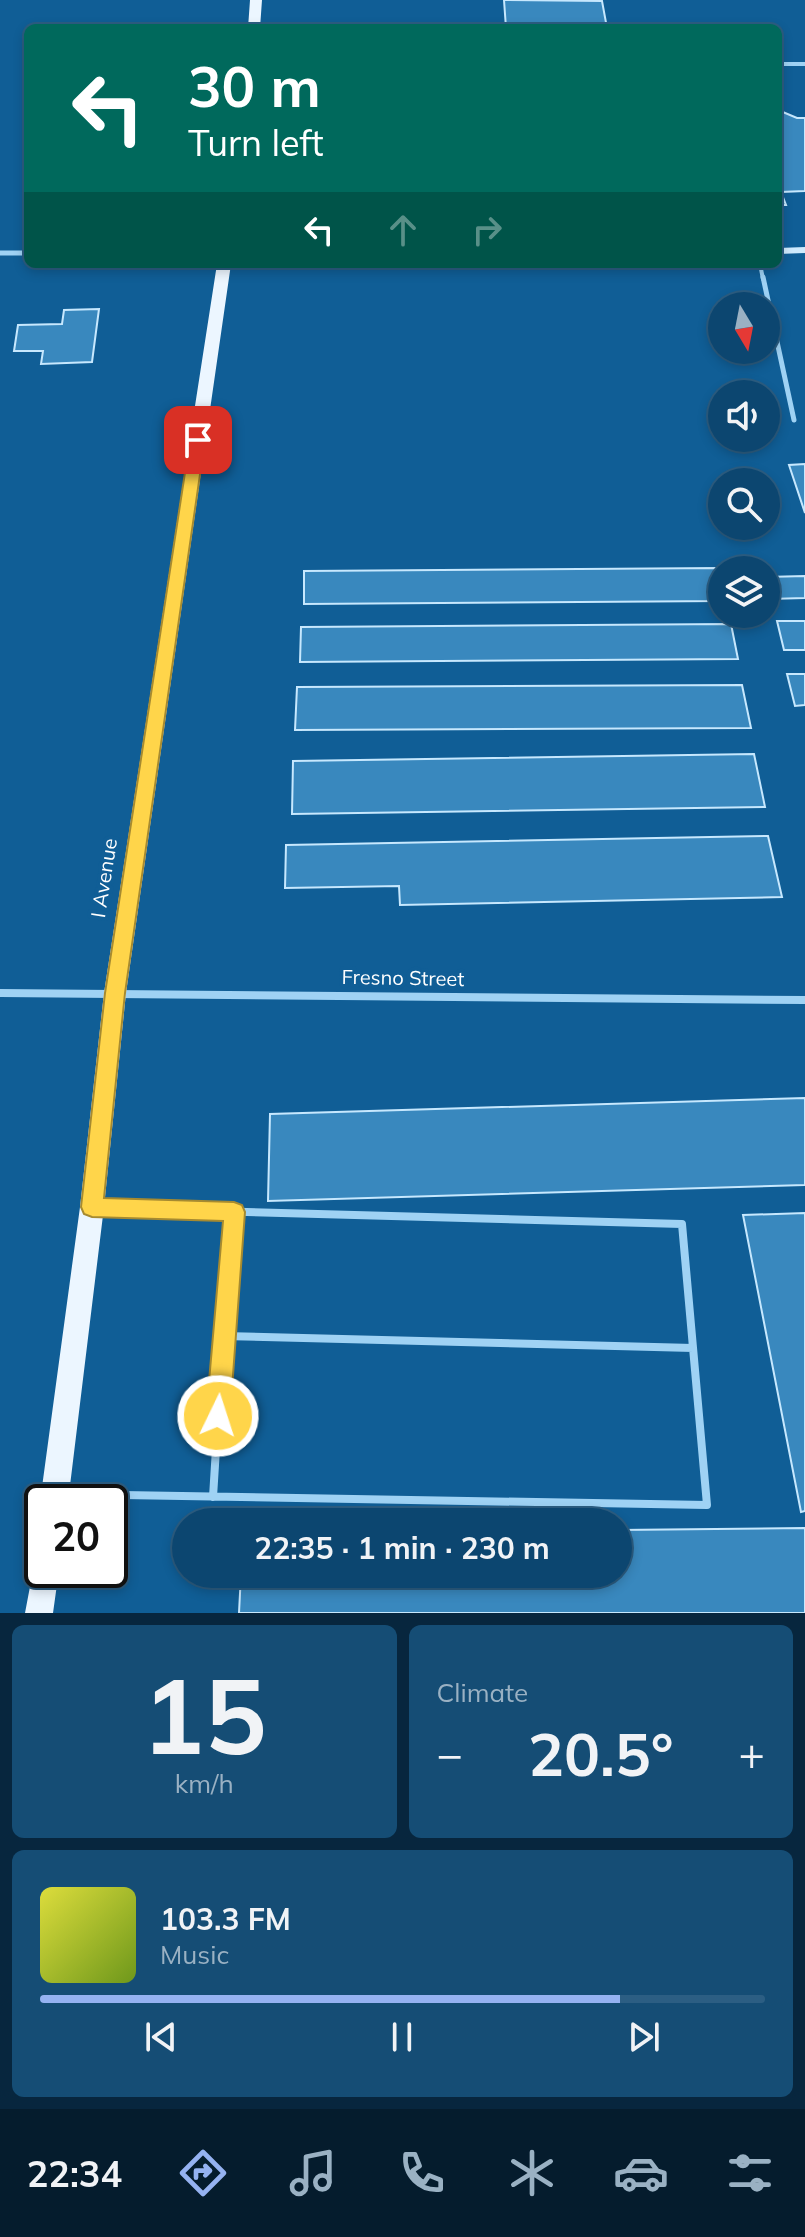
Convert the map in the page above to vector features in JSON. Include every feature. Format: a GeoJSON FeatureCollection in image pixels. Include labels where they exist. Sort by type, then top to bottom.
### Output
{"type":"FeatureCollection","features":[{"type":"Feature","properties":{"kind":"main road"},"geometry":{"type":"LineString","coordinates":[[254,24],[256,0]]}},
{"type":"Feature","properties":{"kind":"main road","name":"I Avenue"},"geometry":{"type":"LineString","coordinates":[[56,1484],[92,1207],[115,993],[223,268]]}},
{"type":"Feature","properties":{"kind":"main road"},"geometry":{"type":"LineString","coordinates":[[39,1613],[42,1588]]}},
{"type":"Feature","properties":{"kind":"street"},"geometry":{"type":"LineString","coordinates":[[782,251],[805,250]]}},
{"type":"Feature","properties":{"kind":"street"},"geometry":{"type":"LineString","coordinates":[[0,253],[24,253]]}},
{"type":"Feature","properties":{"kind":"street","name":"Fresno Street"},"geometry":{"type":"LineString","coordinates":[[0,993],[805,1000]]}},
{"type":"Feature","properties":{"kind":"lane"},"geometry":{"type":"LineString","coordinates":[[782,64],[805,64]]}},
{"type":"Feature","properties":{"kind":"lane"},"geometry":{"type":"LineString","coordinates":[[761,268],[794,420]]}},
{"type":"Feature","properties":{"kind":"lane"},"geometry":{"type":"LineString","coordinates":[[92,1207],[682,1224],[707,1505],[128,1498]]}},
{"type":"Feature","properties":{"kind":"lane"},"geometry":{"type":"LineString","coordinates":[[213,1497],[234,1212]]}},
{"type":"Feature","properties":{"kind":"lane"},"geometry":{"type":"LineString","coordinates":[[223,1336],[693,1348]]}},
{"type":"Feature","properties":{"kind":"building"},"geometry":{"type":"Polygon","coordinates":[[[504,0],[602,1],[606,24],[506,24],[504,0]]]}},
{"type":"Feature","properties":{"kind":"building"},"geometry":{"type":"Polygon","coordinates":[[[782,112],[805,118],[805,191],[782,192],[782,112]]]}},
{"type":"Feature","properties":{"kind":"building"},"geometry":{"type":"Polygon","coordinates":[[[99,309],[92,362],[41,364],[43,351],[14,351],[18,325],[62,324],[64,310],[99,309]]]}},
{"type":"Feature","properties":{"kind":"building"},"geometry":{"type":"Polygon","coordinates":[[[805,464],[805,513],[789,465],[805,464]]]}},
{"type":"Feature","properties":{"kind":"building"},"geometry":{"type":"Polygon","coordinates":[[[708,568],[708,601],[304,604],[304,571],[708,568]]]}},
{"type":"Feature","properties":{"kind":"building"},"geometry":{"type":"Polygon","coordinates":[[[805,576],[805,598],[780,599],[780,577],[805,576]]]}},
{"type":"Feature","properties":{"kind":"building"},"geometry":{"type":"Polygon","coordinates":[[[780,621],[805,621],[805,650],[784,650],[780,621]]]}},
{"type":"Feature","properties":{"kind":"building"},"geometry":{"type":"Polygon","coordinates":[[[708,624],[708,628],[732,628],[738,659],[300,662],[301,627],[708,624]]]}},
{"type":"Feature","properties":{"kind":"building"},"geometry":{"type":"Polygon","coordinates":[[[787,674],[805,674],[805,705],[795,706],[787,674]]]}},
{"type":"Feature","properties":{"kind":"building"},"geometry":{"type":"Polygon","coordinates":[[[742,685],[751,728],[295,730],[297,687],[742,685]]]}},
{"type":"Feature","properties":{"kind":"building"},"geometry":{"type":"Polygon","coordinates":[[[754,754],[765,807],[292,814],[293,761],[754,754]]]}},
{"type":"Feature","properties":{"kind":"building"},"geometry":{"type":"Polygon","coordinates":[[[768,836],[782,897],[400,905],[399,886],[285,888],[286,845],[768,836]]]}},
{"type":"Feature","properties":{"kind":"building"},"geometry":{"type":"Polygon","coordinates":[[[805,1098],[805,1185],[268,1201],[270,1114],[805,1098]]]}},
{"type":"Feature","properties":{"kind":"building"},"geometry":{"type":"Polygon","coordinates":[[[805,1213],[805,1511],[801,1512],[743,1215],[805,1213]]]}},
{"type":"Feature","properties":{"kind":"building"},"geometry":{"type":"Polygon","coordinates":[[[805,1528],[805,1613],[239,1613],[240,1588],[632,1588],[632,1530],[805,1528]]]}},
{"type":"Feature","properties":{"kind":"route"},"geometry":{"type":"LineString","coordinates":[[198,440],[115,993],[92,1207],[234,1212],[218,1416]]}}]}
